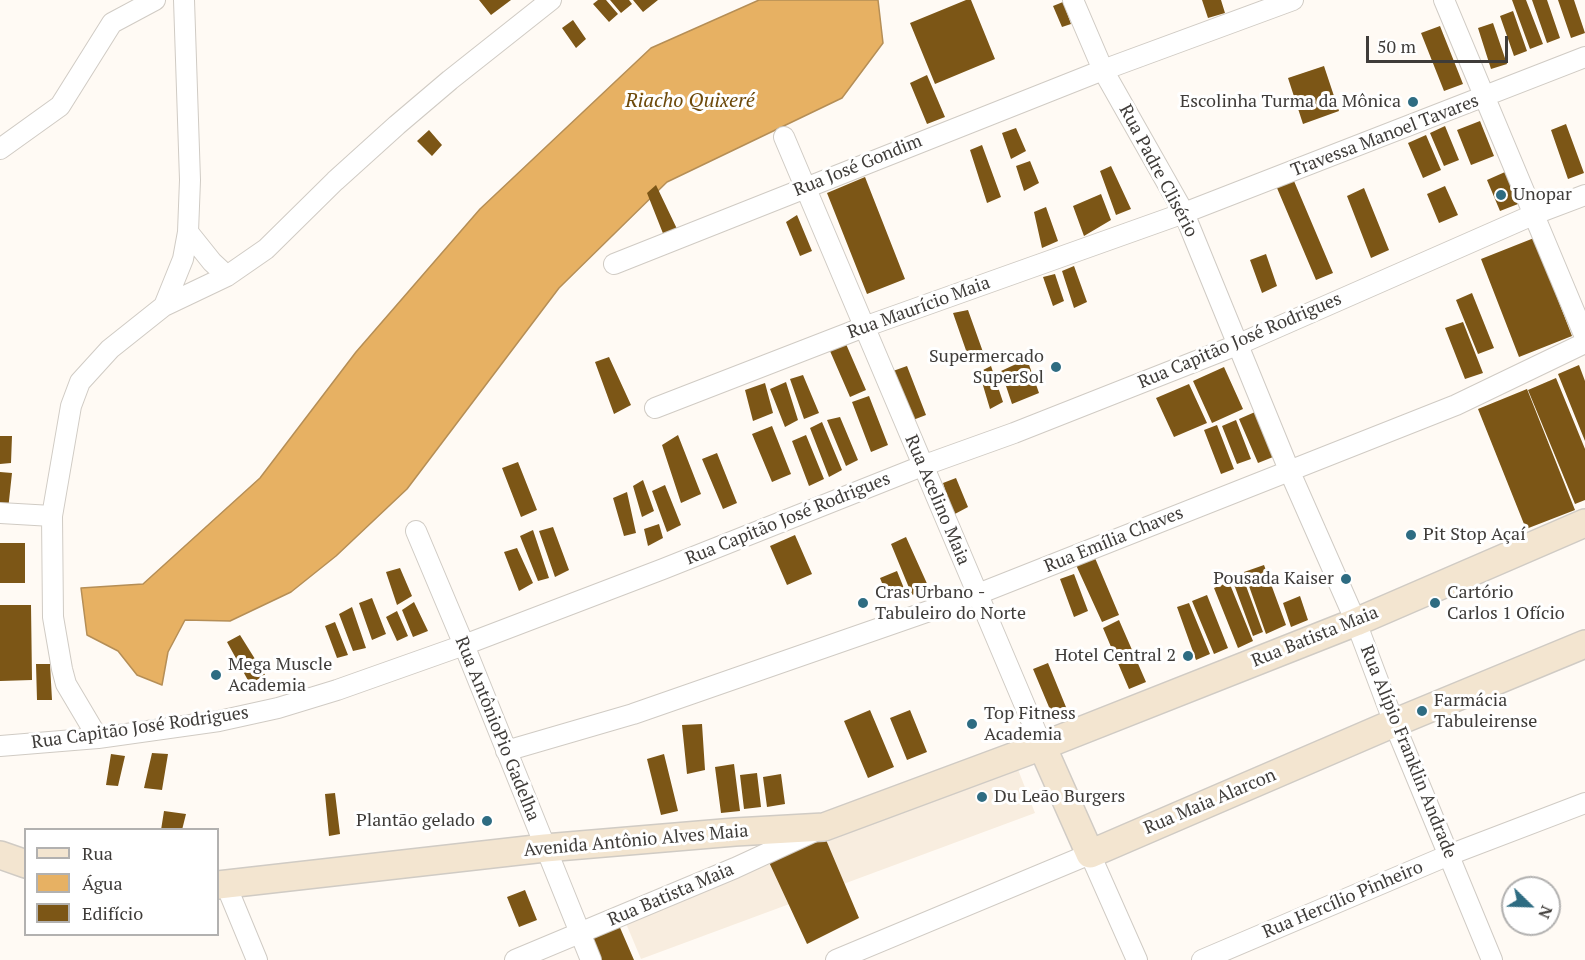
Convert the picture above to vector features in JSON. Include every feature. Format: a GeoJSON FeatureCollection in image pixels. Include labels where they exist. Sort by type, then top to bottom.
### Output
{"type":"FeatureCollection","features":[{"type":"Feature","properties":{"kind":"main road","name":"Rua Batista Maia"},"geometry":{"type":"LineString","coordinates":[[1042,746],[1356,622],[1585,523]]}},
{"type":"Feature","properties":{"kind":"main road","name":"Rua Maia Alarcon"},"geometry":{"type":"LineString","coordinates":[[1090,854],[1394,723],[1585,644]]}},
{"type":"Feature","properties":{"kind":"main road","name":"Avenida Antônio Alves Maia"},"geometry":{"type":"LineString","coordinates":[[222,885],[545,848],[824,827],[1042,746]]}},
{"type":"Feature","properties":{"kind":"main road","name":"Rua Acelino Maia"},"geometry":{"type":"LineString","coordinates":[[1042,746],[1090,854]]}},
{"type":"Feature","properties":{"kind":"main road"},"geometry":{"type":"LineString","coordinates":[[0,855],[24,864]]}},
{"type":"Feature","properties":{"kind":"street"},"geometry":{"type":"LineString","coordinates":[[0,149],[60,106],[112,23],[155,0]]}},
{"type":"Feature","properties":{"kind":"street"},"geometry":{"type":"LineString","coordinates":[[165,306],[180,267],[188,232],[189,180],[184,0]]}},
{"type":"Feature","properties":{"kind":"street"},"geometry":{"type":"LineString","coordinates":[[98,738],[66,684],[53,616],[52,516],[71,406],[80,382],[110,348],[165,306],[227,276],[266,249],[335,181],[450,80],[551,0]]}},
{"type":"Feature","properties":{"kind":"street","name":"Rua Padre Clisério"},"geometry":{"type":"LineString","coordinates":[[1073,0],[1103,70],[1184,213],[1237,345]]}},
{"type":"Feature","properties":{"kind":"street","name":"Rua José Gondim"},"geometry":{"type":"LineString","coordinates":[[614,264],[1103,70],[1293,0]]}},
{"type":"Feature","properties":{"kind":"street"},"geometry":{"type":"LineString","coordinates":[[1444,0],[1585,337]]}},
{"type":"Feature","properties":{"kind":"street","name":"Travessa Manoel Tavares"},"geometry":{"type":"LineString","coordinates":[[1184,213],[1585,57]]}},
{"type":"Feature","properties":{"kind":"street","name":"Rua Acelino Maia"},"geometry":{"type":"LineString","coordinates":[[784,137],[1042,746]]}},
{"type":"Feature","properties":{"kind":"street","name":"Rua Capitão José Rodrigues"},"geometry":{"type":"LineString","coordinates":[[0,746],[98,738],[219,721],[278,708],[337,690],[464,645],[1237,345],[1535,214],[1585,195]]}},
{"type":"Feature","properties":{"kind":"street","name":"Rua Maurício Maia"},"geometry":{"type":"LineString","coordinates":[[655,408],[864,327],[1184,213]]}},
{"type":"Feature","properties":{"kind":"street"},"geometry":{"type":"LineString","coordinates":[[188,232],[212,262],[227,276]]}},
{"type":"Feature","properties":{"kind":"street","name":"Rua Emília Chaves"},"geometry":{"type":"LineString","coordinates":[[506,751],[633,714],[978,594],[1456,405],[1585,343]]}},
{"type":"Feature","properties":{"kind":"street","name":"Rua Alípio Franklin Andrade"},"geometry":{"type":"LineString","coordinates":[[1237,345],[1356,622],[1394,723],[1492,960]]}},
{"type":"Feature","properties":{"kind":"street"},"geometry":{"type":"LineString","coordinates":[[0,513],[52,516]]}},
{"type":"Feature","properties":{"kind":"street","name":"Rua AntônioPio Gadelha"},"geometry":{"type":"LineString","coordinates":[[416,531],[591,960]]}},
{"type":"Feature","properties":{"kind":"street","name":"Rua Hercílio Pinheiro"},"geometry":{"type":"LineString","coordinates":[[1202,960],[1449,855],[1585,803]]}},
{"type":"Feature","properties":{"kind":"street","name":"Rua Batista Maia"},"geometry":{"type":"LineString","coordinates":[[515,960],[735,868],[824,827]]}},
{"type":"Feature","properties":{"kind":"street","name":"Rua Acelino Maia"},"geometry":{"type":"LineString","coordinates":[[1090,854],[1137,960]]}},
{"type":"Feature","properties":{"kind":"street","name":"Rua Maia Alarcon"},"geometry":{"type":"LineString","coordinates":[[836,960],[1090,854]]}},
{"type":"Feature","properties":{"kind":"street"},"geometry":{"type":"LineString","coordinates":[[222,885],[257,960]]}},
{"type":"Feature","properties":{"kind":"shaded area"},"geometry":{"type":"Polygon","coordinates":[[[1017,767],[1035,813],[641,959],[625,921],[1017,767]]]}},
{"type":"Feature","properties":{"kind":"water","name":"Riacho Quixeré"},"geometry":{"type":"Polygon","coordinates":[[[759,0],[878,0],[883,43],[842,98],[667,182],[559,288],[407,489],[336,556],[291,592],[230,621],[185,620],[168,652],[162,685],[137,675],[118,651],[87,635],[81,588],[143,584],[260,478],[356,352],[480,209],[651,48],[759,0]]]}},
{"type":"Feature","properties":{"kind":"building"},"geometry":{"type":"Polygon","coordinates":[[[479,0],[511,0],[491,15],[479,0]]]}},
{"type":"Feature","properties":{"kind":"building"},"geometry":{"type":"Polygon","coordinates":[[[598,0],[606,0],[618,14],[609,22],[593,4],[598,0]]]}},
{"type":"Feature","properties":{"kind":"building"},"geometry":{"type":"Polygon","coordinates":[[[610,0],[629,0],[632,4],[621,13],[610,0]]]}},
{"type":"Feature","properties":{"kind":"building"},"geometry":{"type":"Polygon","coordinates":[[[633,0],[658,0],[643,12],[633,0]]]}},
{"type":"Feature","properties":{"kind":"building"},"geometry":{"type":"Polygon","coordinates":[[[971,0],[995,59],[935,84],[910,23],[971,0]]]}},
{"type":"Feature","properties":{"kind":"building"},"geometry":{"type":"Polygon","coordinates":[[[1202,0],[1221,0],[1225,13],[1208,18],[1202,0]]]}},
{"type":"Feature","properties":{"kind":"building"},"geometry":{"type":"Polygon","coordinates":[[[1512,0],[1526,0],[1543,44],[1530,49],[1512,0]]]}},
{"type":"Feature","properties":{"kind":"building"},"geometry":{"type":"Polygon","coordinates":[[[1532,0],[1547,0],[1560,38],[1547,43],[1532,0]]]}},
{"type":"Feature","properties":{"kind":"building"},"geometry":{"type":"Polygon","coordinates":[[[1558,0],[1574,0],[1585,33],[1571,38],[1558,0]]]}},
{"type":"Feature","properties":{"kind":"building"},"geometry":{"type":"Polygon","coordinates":[[[1063,2],[1071,24],[1062,27],[1053,6],[1063,2]]]}},
{"type":"Feature","properties":{"kind":"building"},"geometry":{"type":"Polygon","coordinates":[[[1513,11],[1527,51],[1514,56],[1500,16],[1513,11]]]}},
{"type":"Feature","properties":{"kind":"building"},"geometry":{"type":"Polygon","coordinates":[[[573,20],[586,39],[576,48],[562,28],[573,20]]]}},
{"type":"Feature","properties":{"kind":"building"},"geometry":{"type":"Polygon","coordinates":[[[1493,23],[1507,64],[1491,69],[1478,28],[1493,23]]]}},
{"type":"Feature","properties":{"kind":"building"},"geometry":{"type":"Polygon","coordinates":[[[1440,26],[1463,84],[1444,91],[1421,33],[1440,26]]]}},
{"type":"Feature","properties":{"kind":"building"},"geometry":{"type":"Polygon","coordinates":[[[1324,66],[1339,111],[1303,124],[1288,78],[1324,66]]]}},
{"type":"Feature","properties":{"kind":"building"},"geometry":{"type":"Polygon","coordinates":[[[927,75],[945,117],[927,124],[910,83],[927,75]]]}},
{"type":"Feature","properties":{"kind":"building"},"geometry":{"type":"Polygon","coordinates":[[[1480,121],[1494,156],[1471,165],[1457,130],[1480,121]]]}},
{"type":"Feature","properties":{"kind":"building"},"geometry":{"type":"Polygon","coordinates":[[[1566,124],[1584,173],[1568,179],[1551,130],[1566,124]]]}},
{"type":"Feature","properties":{"kind":"building"},"geometry":{"type":"Polygon","coordinates":[[[1445,126],[1459,160],[1444,166],[1430,133],[1445,126]]]}},
{"type":"Feature","properties":{"kind":"building"},"geometry":{"type":"Polygon","coordinates":[[[1016,128],[1026,151],[1011,159],[1002,133],[1016,128]]]}},
{"type":"Feature","properties":{"kind":"building"},"geometry":{"type":"Polygon","coordinates":[[[429,130],[442,145],[432,156],[417,141],[429,130]]]}},
{"type":"Feature","properties":{"kind":"building"},"geometry":{"type":"Polygon","coordinates":[[[1426,135],[1441,170],[1423,178],[1408,143],[1426,135]]]}},
{"type":"Feature","properties":{"kind":"building"},"geometry":{"type":"Polygon","coordinates":[[[982,145],[1001,197],[987,203],[970,150],[982,145]]]}},
{"type":"Feature","properties":{"kind":"building"},"geometry":{"type":"Polygon","coordinates":[[[1030,161],[1039,183],[1024,191],[1016,166],[1030,161]]]}},
{"type":"Feature","properties":{"kind":"building"},"geometry":{"type":"Polygon","coordinates":[[[1111,166],[1131,209],[1116,215],[1100,171],[1111,166]]]}},
{"type":"Feature","properties":{"kind":"building"},"geometry":{"type":"Polygon","coordinates":[[[1505,172],[1518,204],[1500,211],[1487,180],[1505,172]]]}},
{"type":"Feature","properties":{"kind":"building"},"geometry":{"type":"Polygon","coordinates":[[[865,177],[905,279],[867,294],[827,193],[865,177]]]}},
{"type":"Feature","properties":{"kind":"building"},"geometry":{"type":"Polygon","coordinates":[[[1294,181],[1333,273],[1316,280],[1277,188],[1294,181]]]}},
{"type":"Feature","properties":{"kind":"building"},"geometry":{"type":"Polygon","coordinates":[[[656,185],[678,231],[664,236],[647,193],[656,185]]]}},
{"type":"Feature","properties":{"kind":"building"},"geometry":{"type":"Polygon","coordinates":[[[1445,186],[1458,215],[1439,223],[1427,194],[1445,186]]]}},
{"type":"Feature","properties":{"kind":"building"},"geometry":{"type":"Polygon","coordinates":[[[1364,188],[1389,250],[1371,258],[1347,196],[1364,188]]]}},
{"type":"Feature","properties":{"kind":"building"},"geometry":{"type":"Polygon","coordinates":[[[1101,194],[1111,220],[1084,236],[1073,206],[1101,194]]]}},
{"type":"Feature","properties":{"kind":"building"},"geometry":{"type":"Polygon","coordinates":[[[1046,207],[1058,241],[1042,248],[1034,212],[1046,207]]]}},
{"type":"Feature","properties":{"kind":"building"},"geometry":{"type":"Polygon","coordinates":[[[797,215],[812,251],[800,256],[786,222],[797,215]]]}},
{"type":"Feature","properties":{"kind":"building"},"geometry":{"type":"Polygon","coordinates":[[[1534,238],[1572,336],[1519,357],[1481,259],[1534,238]]]}},
{"type":"Feature","properties":{"kind":"building"},"geometry":{"type":"Polygon","coordinates":[[[1266,254],[1277,286],[1262,293],[1250,260],[1266,254]]]}},
{"type":"Feature","properties":{"kind":"building"},"geometry":{"type":"Polygon","coordinates":[[[1074,266],[1087,302],[1074,308],[1062,271],[1074,266]]]}},
{"type":"Feature","properties":{"kind":"building"},"geometry":{"type":"Polygon","coordinates":[[[1055,274],[1064,301],[1053,306],[1043,277],[1055,274]]]}},
{"type":"Feature","properties":{"kind":"building"},"geometry":{"type":"Polygon","coordinates":[[[1472,293],[1494,348],[1478,354],[1456,300],[1472,293]]]}},
{"type":"Feature","properties":{"kind":"building"},"geometry":{"type":"Polygon","coordinates":[[[968,310],[983,352],[969,359],[953,313],[968,310]]]}},
{"type":"Feature","properties":{"kind":"building"},"geometry":{"type":"Polygon","coordinates":[[[1463,322],[1483,373],[1465,379],[1445,328],[1463,322]]]}},
{"type":"Feature","properties":{"kind":"building"},"geometry":{"type":"Polygon","coordinates":[[[846,344],[866,390],[850,397],[830,351],[846,344]]]}},
{"type":"Feature","properties":{"kind":"building"},"geometry":{"type":"Polygon","coordinates":[[[609,357],[631,405],[614,414],[595,362],[609,357]]]}},
{"type":"Feature","properties":{"kind":"building"},"geometry":{"type":"Polygon","coordinates":[[[1027,359],[1039,393],[1012,404],[1001,371],[1027,359]]]}},
{"type":"Feature","properties":{"kind":"building"},"geometry":{"type":"Polygon","coordinates":[[[1579,365],[1585,381],[1585,441],[1558,374],[1579,365]]]}},
{"type":"Feature","properties":{"kind":"building"},"geometry":{"type":"Polygon","coordinates":[[[907,366],[926,415],[913,420],[893,371],[907,366]]]}},
{"type":"Feature","properties":{"kind":"building"},"geometry":{"type":"Polygon","coordinates":[[[991,366],[1003,402],[990,409],[979,372],[991,366]]]}},
{"type":"Feature","properties":{"kind":"building"},"geometry":{"type":"Polygon","coordinates":[[[1224,367],[1243,409],[1212,423],[1193,381],[1224,367]]]}},
{"type":"Feature","properties":{"kind":"building"},"geometry":{"type":"Polygon","coordinates":[[[803,375],[819,413],[804,419],[790,379],[803,375]]]}},
{"type":"Feature","properties":{"kind":"building"},"geometry":{"type":"Polygon","coordinates":[[[1556,378],[1585,449],[1585,500],[1575,504],[1528,390],[1556,378]]]}},
{"type":"Feature","properties":{"kind":"building"},"geometry":{"type":"Polygon","coordinates":[[[786,382],[798,420],[785,427],[770,389],[786,382]]]}},
{"type":"Feature","properties":{"kind":"building"},"geometry":{"type":"Polygon","coordinates":[[[765,383],[773,413],[753,421],[745,390],[765,383]]]}},
{"type":"Feature","properties":{"kind":"building"},"geometry":{"type":"Polygon","coordinates":[[[1189,384],[1207,423],[1174,437],[1156,398],[1189,384]]]}},
{"type":"Feature","properties":{"kind":"building"},"geometry":{"type":"Polygon","coordinates":[[[1527,389],[1575,510],[1526,529],[1478,409],[1527,389]]]}},
{"type":"Feature","properties":{"kind":"building"},"geometry":{"type":"Polygon","coordinates":[[[869,396],[888,445],[871,452],[852,402],[869,396]]]}},
{"type":"Feature","properties":{"kind":"building"},"geometry":{"type":"Polygon","coordinates":[[[1255,412],[1273,457],[1258,463],[1239,419],[1255,412]]]}},
{"type":"Feature","properties":{"kind":"building"},"geometry":{"type":"Polygon","coordinates":[[[840,417],[858,460],[846,466],[827,420],[840,417]]]}},
{"type":"Feature","properties":{"kind":"building"},"geometry":{"type":"Polygon","coordinates":[[[1236,420],[1251,459],[1237,464],[1222,426],[1236,420]]]}},
{"type":"Feature","properties":{"kind":"building"},"geometry":{"type":"Polygon","coordinates":[[[822,422],[842,470],[829,477],[810,428],[822,422]]]}},
{"type":"Feature","properties":{"kind":"building"},"geometry":{"type":"Polygon","coordinates":[[[1217,425],[1234,469],[1221,474],[1204,430],[1217,425]]]}},
{"type":"Feature","properties":{"kind":"building"},"geometry":{"type":"Polygon","coordinates":[[[772,426],[791,474],[772,482],[752,434],[772,426]]]}},
{"type":"Feature","properties":{"kind":"building"},"geometry":{"type":"Polygon","coordinates":[[[678,435],[701,494],[681,503],[662,445],[678,435]]]}},
{"type":"Feature","properties":{"kind":"building"},"geometry":{"type":"Polygon","coordinates":[[[806,435],[824,479],[809,486],[792,441],[806,435]]]}},
{"type":"Feature","properties":{"kind":"building"},"geometry":{"type":"Polygon","coordinates":[[[0,436],[12,436],[11,463],[0,464],[0,436]]]}},
{"type":"Feature","properties":{"kind":"building"},"geometry":{"type":"Polygon","coordinates":[[[717,453],[737,503],[723,509],[702,459],[717,453]]]}},
{"type":"Feature","properties":{"kind":"building"},"geometry":{"type":"Polygon","coordinates":[[[518,462],[537,510],[521,517],[502,468],[518,462]]]}},
{"type":"Feature","properties":{"kind":"building"},"geometry":{"type":"Polygon","coordinates":[[[0,472],[12,473],[8,510],[0,509],[0,472]]]}},
{"type":"Feature","properties":{"kind":"building"},"geometry":{"type":"Polygon","coordinates":[[[956,478],[968,507],[953,515],[943,483],[956,478]]]}},
{"type":"Feature","properties":{"kind":"building"},"geometry":{"type":"Polygon","coordinates":[[[643,480],[654,511],[642,517],[633,486],[643,480]]]}},
{"type":"Feature","properties":{"kind":"building"},"geometry":{"type":"Polygon","coordinates":[[[665,485],[681,525],[667,532],[652,491],[665,485]]]}},
{"type":"Feature","properties":{"kind":"building"},"geometry":{"type":"Polygon","coordinates":[[[627,492],[636,533],[624,536],[613,498],[627,492]]]}},
{"type":"Feature","properties":{"kind":"building"},"geometry":{"type":"Polygon","coordinates":[[[659,524],[663,538],[648,546],[644,529],[659,524]]]}},
{"type":"Feature","properties":{"kind":"building"},"geometry":{"type":"Polygon","coordinates":[[[553,527],[569,570],[555,577],[539,531],[553,527]]]}},
{"type":"Feature","properties":{"kind":"building"},"geometry":{"type":"Polygon","coordinates":[[[533,530],[549,578],[538,581],[520,536],[533,530]]]}},
{"type":"Feature","properties":{"kind":"building"},"geometry":{"type":"Polygon","coordinates":[[[795,535],[812,574],[787,585],[770,546],[795,535]]]}},
{"type":"Feature","properties":{"kind":"building"},"geometry":{"type":"Polygon","coordinates":[[[906,537],[929,588],[912,595],[891,544],[906,537]]]}},
{"type":"Feature","properties":{"kind":"building"},"geometry":{"type":"Polygon","coordinates":[[[0,543],[25,543],[25,583],[0,583],[0,543]]]}},
{"type":"Feature","properties":{"kind":"building"},"geometry":{"type":"Polygon","coordinates":[[[517,548],[533,583],[519,591],[504,552],[517,548]]]}},
{"type":"Feature","properties":{"kind":"building"},"geometry":{"type":"Polygon","coordinates":[[[1095,558],[1119,615],[1102,622],[1076,565],[1095,558]]]}},
{"type":"Feature","properties":{"kind":"building"},"geometry":{"type":"Polygon","coordinates":[[[1264,565],[1286,625],[1266,634],[1244,572],[1264,565]]]}},
{"type":"Feature","properties":{"kind":"building"},"geometry":{"type":"Polygon","coordinates":[[[400,568],[412,596],[397,605],[386,572],[400,568]]]}},
{"type":"Feature","properties":{"kind":"building"},"geometry":{"type":"Polygon","coordinates":[[[897,571],[905,591],[888,598],[880,578],[897,571]]]}},
{"type":"Feature","properties":{"kind":"building"},"geometry":{"type":"Polygon","coordinates":[[[1074,574],[1088,611],[1074,617],[1060,579],[1074,574]]]}},
{"type":"Feature","properties":{"kind":"building"},"geometry":{"type":"Polygon","coordinates":[[[1242,575],[1263,632],[1253,636],[1232,579],[1242,575]]]}},
{"type":"Feature","properties":{"kind":"building"},"geometry":{"type":"Polygon","coordinates":[[[1229,582],[1253,641],[1238,648],[1214,588],[1229,582]]]}},
{"type":"Feature","properties":{"kind":"building"},"geometry":{"type":"Polygon","coordinates":[[[1207,595],[1228,648],[1214,654],[1192,601],[1207,595]]]}},
{"type":"Feature","properties":{"kind":"building"},"geometry":{"type":"Polygon","coordinates":[[[1300,596],[1308,620],[1291,627],[1283,603],[1300,596]]]}},
{"type":"Feature","properties":{"kind":"building"},"geometry":{"type":"Polygon","coordinates":[[[372,598],[386,634],[372,640],[359,603],[372,598]]]}},
{"type":"Feature","properties":{"kind":"building"},"geometry":{"type":"Polygon","coordinates":[[[414,602],[428,631],[413,637],[402,610],[414,602]]]}},
{"type":"Feature","properties":{"kind":"building"},"geometry":{"type":"Polygon","coordinates":[[[1189,603],[1210,654],[1196,660],[1177,607],[1189,603]]]}},
{"type":"Feature","properties":{"kind":"building"},"geometry":{"type":"Polygon","coordinates":[[[0,605],[31,605],[32,680],[0,681],[0,605]]]}},
{"type":"Feature","properties":{"kind":"building"},"geometry":{"type":"Polygon","coordinates":[[[352,607],[366,648],[353,651],[339,614],[352,607]]]}},
{"type":"Feature","properties":{"kind":"building"},"geometry":{"type":"Polygon","coordinates":[[[397,611],[408,636],[397,641],[386,617],[397,611]]]}},
{"type":"Feature","properties":{"kind":"building"},"geometry":{"type":"Polygon","coordinates":[[[1119,620],[1146,682],[1129,689],[1103,628],[1119,620]]]}},
{"type":"Feature","properties":{"kind":"building"},"geometry":{"type":"Polygon","coordinates":[[[335,622],[348,655],[337,658],[325,626],[335,622]]]}},
{"type":"Feature","properties":{"kind":"building"},"geometry":{"type":"Polygon","coordinates":[[[240,635],[265,675],[250,684],[227,642],[240,635]]]}},
{"type":"Feature","properties":{"kind":"building"},"geometry":{"type":"Polygon","coordinates":[[[1048,663],[1068,712],[1054,719],[1033,669],[1048,663]]]}},
{"type":"Feature","properties":{"kind":"building"},"geometry":{"type":"Polygon","coordinates":[[[36,664],[50,664],[52,700],[37,700],[36,664]]]}},
{"type":"Feature","properties":{"kind":"building"},"geometry":{"type":"Polygon","coordinates":[[[870,710],[894,767],[868,778],[844,721],[870,710]]]}},
{"type":"Feature","properties":{"kind":"building"},"geometry":{"type":"Polygon","coordinates":[[[910,710],[927,752],[907,760],[890,718],[910,710]]]}},
{"type":"Feature","properties":{"kind":"building"},"geometry":{"type":"Polygon","coordinates":[[[702,724],[705,770],[687,774],[682,725],[702,724]]]}},
{"type":"Feature","properties":{"kind":"building"},"geometry":{"type":"Polygon","coordinates":[[[152,753],[168,754],[162,790],[144,788],[152,753]]]}},
{"type":"Feature","properties":{"kind":"building"},"geometry":{"type":"Polygon","coordinates":[[[111,754],[125,756],[118,786],[106,785],[111,754]]]}},
{"type":"Feature","properties":{"kind":"building"},"geometry":{"type":"Polygon","coordinates":[[[664,754],[678,811],[661,815],[647,759],[664,754]]]}},
{"type":"Feature","properties":{"kind":"building"},"geometry":{"type":"Polygon","coordinates":[[[734,764],[740,811],[721,813],[715,767],[734,764]]]}},
{"type":"Feature","properties":{"kind":"building"},"geometry":{"type":"Polygon","coordinates":[[[757,773],[761,807],[744,809],[740,775],[757,773]]]}},
{"type":"Feature","properties":{"kind":"building"},"geometry":{"type":"Polygon","coordinates":[[[781,774],[785,804],[767,807],[763,777],[781,774]]]}},
{"type":"Feature","properties":{"kind":"building"},"geometry":{"type":"Polygon","coordinates":[[[335,793],[340,834],[329,836],[325,794],[335,793]]]}},
{"type":"Feature","properties":{"kind":"building"},"geometry":{"type":"Polygon","coordinates":[[[164,811],[186,814],[182,828],[161,828],[164,811]]]}},
{"type":"Feature","properties":{"kind":"building"},"geometry":{"type":"Polygon","coordinates":[[[824,835],[859,918],[807,944],[768,860],[824,835]]]}},
{"type":"Feature","properties":{"kind":"building"},"geometry":{"type":"Polygon","coordinates":[[[525,890],[537,920],[519,927],[507,897],[525,890]]]}},
{"type":"Feature","properties":{"kind":"building"},"geometry":{"type":"Polygon","coordinates":[[[618,923],[634,960],[595,960],[585,938],[618,923]]]}},
{"type":"Feature","properties":{"kind":"place","name":"Escolinha Turma da Mônica"},"geometry":{"type":"Point","coordinates":[1413,102]}},
{"type":"Feature","properties":{"kind":"place","name":"Unopar"},"geometry":{"type":"Point","coordinates":[1501,195]}},
{"type":"Feature","properties":{"kind":"place","name":"Supermercado SuperSol"},"geometry":{"type":"Point","coordinates":[1056,367]}},
{"type":"Feature","properties":{"kind":"place","name":"Pit Stop Açaí"},"geometry":{"type":"Point","coordinates":[1411,535]}},
{"type":"Feature","properties":{"kind":"place","name":"Pousada Kaiser"},"geometry":{"type":"Point","coordinates":[1346,579]}},
{"type":"Feature","properties":{"kind":"place","name":"Cras Urbano - Tabuleiro do Norte"},"geometry":{"type":"Point","coordinates":[863,603]}},
{"type":"Feature","properties":{"kind":"place","name":"Cartório Carlos 1 Ofício"},"geometry":{"type":"Point","coordinates":[1435,603]}},
{"type":"Feature","properties":{"kind":"place","name":"Hotel Central 2"},"geometry":{"type":"Point","coordinates":[1188,656]}},
{"type":"Feature","properties":{"kind":"place","name":"Mega Muscle Academia"},"geometry":{"type":"Point","coordinates":[216,675]}},
{"type":"Feature","properties":{"kind":"place","name":"Farmácia Tabuleirense"},"geometry":{"type":"Point","coordinates":[1422,711]}},
{"type":"Feature","properties":{"kind":"place","name":"Top Fitness Academia"},"geometry":{"type":"Point","coordinates":[972,724]}},
{"type":"Feature","properties":{"kind":"place","name":"Du Leão Burgers"},"geometry":{"type":"Point","coordinates":[982,797]}},
{"type":"Feature","properties":{"kind":"place","name":"Plantão gelado"},"geometry":{"type":"Point","coordinates":[487,821]}}]}
